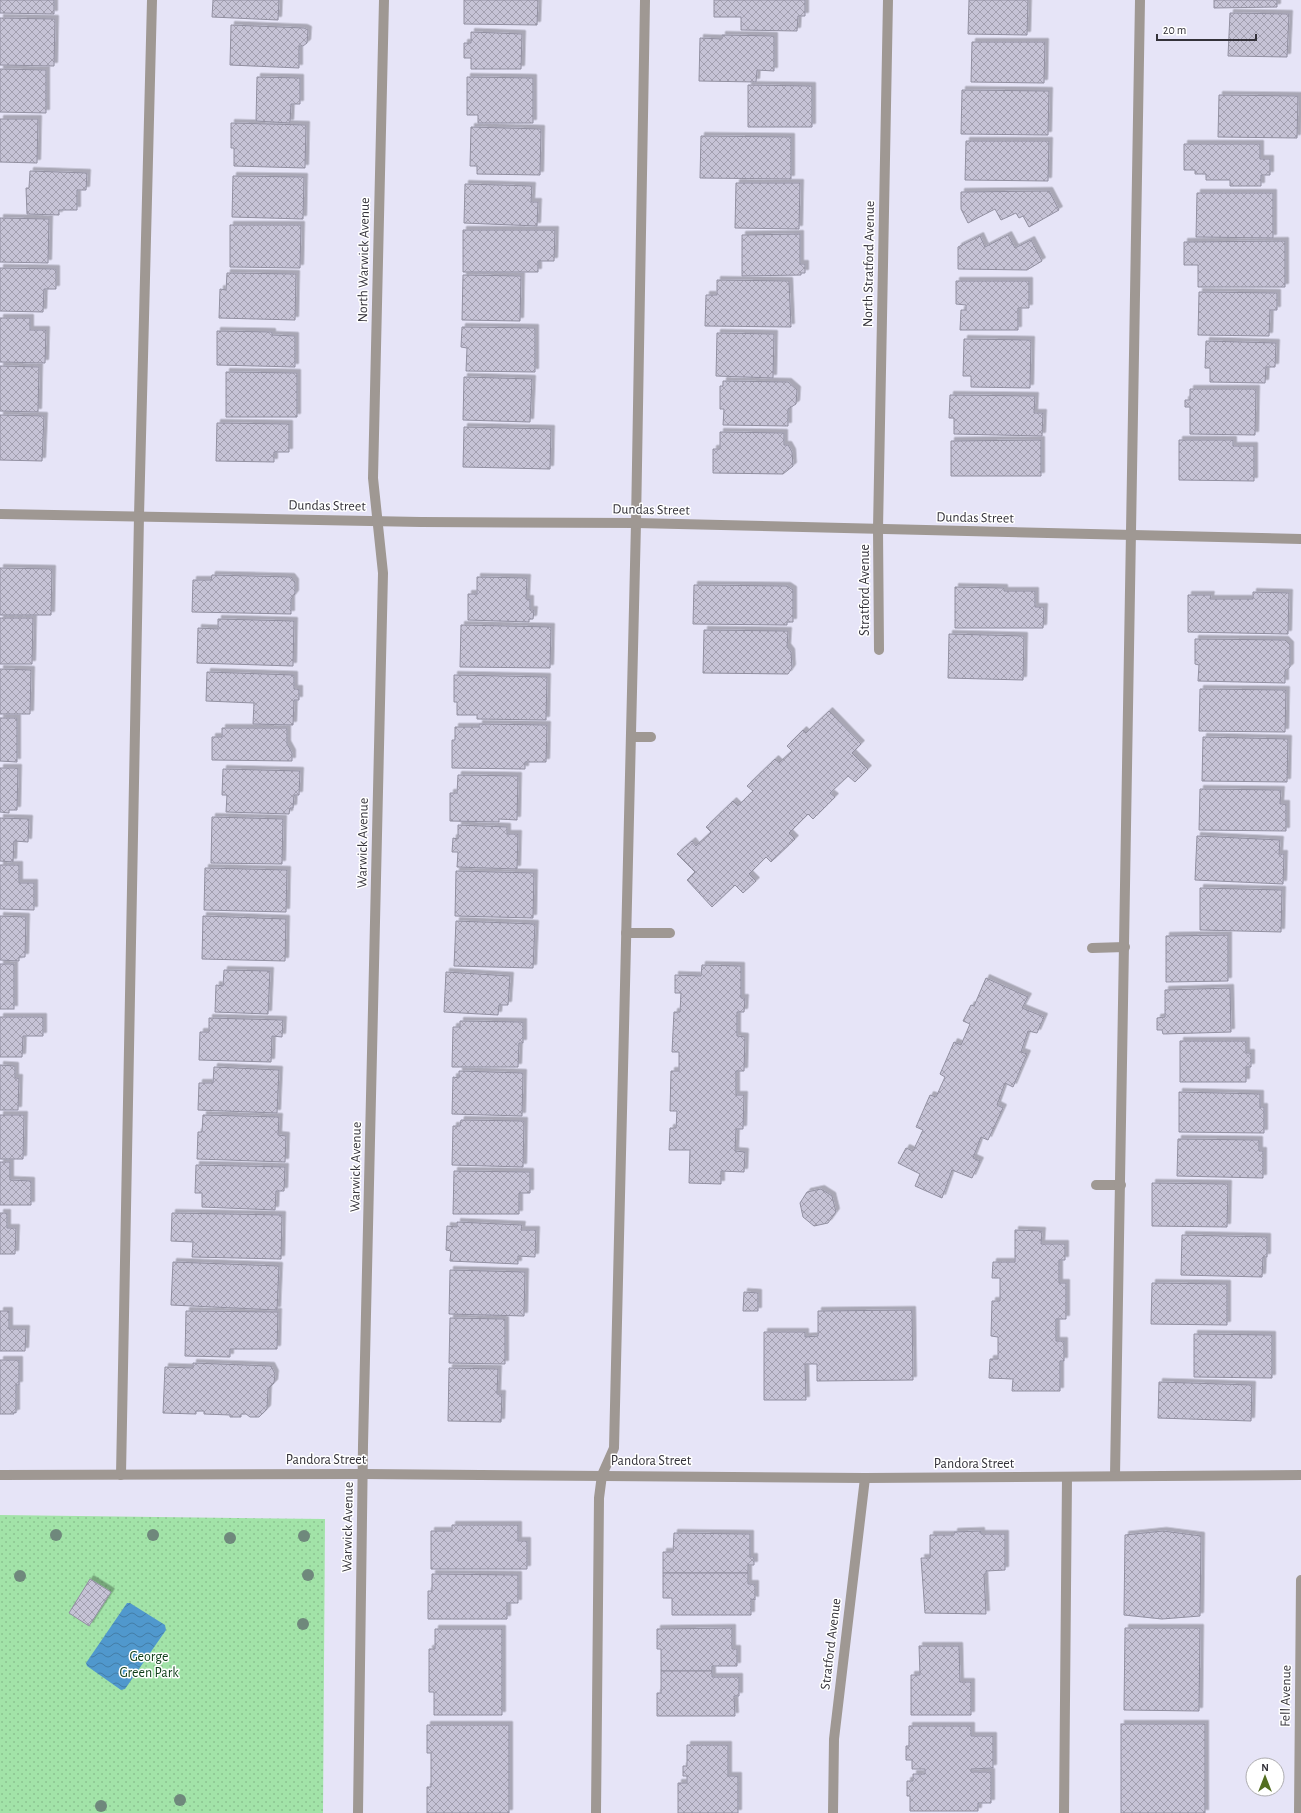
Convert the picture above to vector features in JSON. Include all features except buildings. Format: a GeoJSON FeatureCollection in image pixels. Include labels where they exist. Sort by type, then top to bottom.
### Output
{"type":"FeatureCollection","features":[{"type":"Feature","properties":{"kind":"street"},"geometry":{"type":"LineString","coordinates":[[121,1475],[139,516],[152,0]]}},
{"type":"Feature","properties":{"kind":"street","name":"North Warwick Avenue"},"geometry":{"type":"LineString","coordinates":[[377,521],[373,470],[384,0]]}},
{"type":"Feature","properties":{"kind":"street"},"geometry":{"type":"LineString","coordinates":[[596,1813],[599,1498],[602,1475],[614,1448],[636,523],[645,0]]}},
{"type":"Feature","properties":{"kind":"street","name":"North Stratford Avenue"},"geometry":{"type":"LineString","coordinates":[[878,529],[888,0]]}},
{"type":"Feature","properties":{"kind":"street"},"geometry":{"type":"LineString","coordinates":[[1115,1476],[1140,0]]}},
{"type":"Feature","properties":{"kind":"street","name":"Dundas Street"},"geometry":{"type":"LineString","coordinates":[[0,514],[377,521],[636,523],[1301,539]]}},
{"type":"Feature","properties":{"kind":"street","name":"Warwick Avenue"},"geometry":{"type":"LineString","coordinates":[[358,1813],[363,1474],[383,573],[377,521]]}},
{"type":"Feature","properties":{"kind":"street","name":"Stratford Avenue"},"geometry":{"type":"LineString","coordinates":[[878,529],[879,650]]}},
{"type":"Feature","properties":{"kind":"street"},"geometry":{"type":"LineString","coordinates":[[631,737],[651,737]]}},
{"type":"Feature","properties":{"kind":"street"},"geometry":{"type":"LineString","coordinates":[[626,933],[670,933]]}},
{"type":"Feature","properties":{"kind":"street"},"geometry":{"type":"LineString","coordinates":[[1092,948],[1125,947]]}},
{"type":"Feature","properties":{"kind":"street"},"geometry":{"type":"LineString","coordinates":[[1096,1186],[1121,1186]]}},
{"type":"Feature","properties":{"kind":"street","name":"Pandora Street"},"geometry":{"type":"LineString","coordinates":[[0,1475],[363,1474],[865,1478],[1301,1475]]}},
{"type":"Feature","properties":{"kind":"street"},"geometry":{"type":"LineString","coordinates":[[1064,1813],[1067,1477]]}},
{"type":"Feature","properties":{"kind":"street","name":"Stratford Avenue"},"geometry":{"type":"LineString","coordinates":[[832,1813],[834,1739],[865,1478]]}},
{"type":"Feature","properties":{"kind":"street","name":"Fell Avenue"},"geometry":{"type":"LineString","coordinates":[[1299,1813],[1301,1580]]}},
{"type":"Feature","properties":{"kind":"green space","name":"George Green Park"},"geometry":{"type":"Polygon","coordinates":[[[0,1515],[325,1519],[323,1813],[0,1813],[0,1515]]]}},
{"type":"Feature","properties":{"kind":"water"},"geometry":{"type":"Polygon","coordinates":[[[127,1603],[130,1603],[165,1625],[166,1630],[125,1689],[121,1690],[87,1666],[86,1663],[127,1603]]]}}]}
